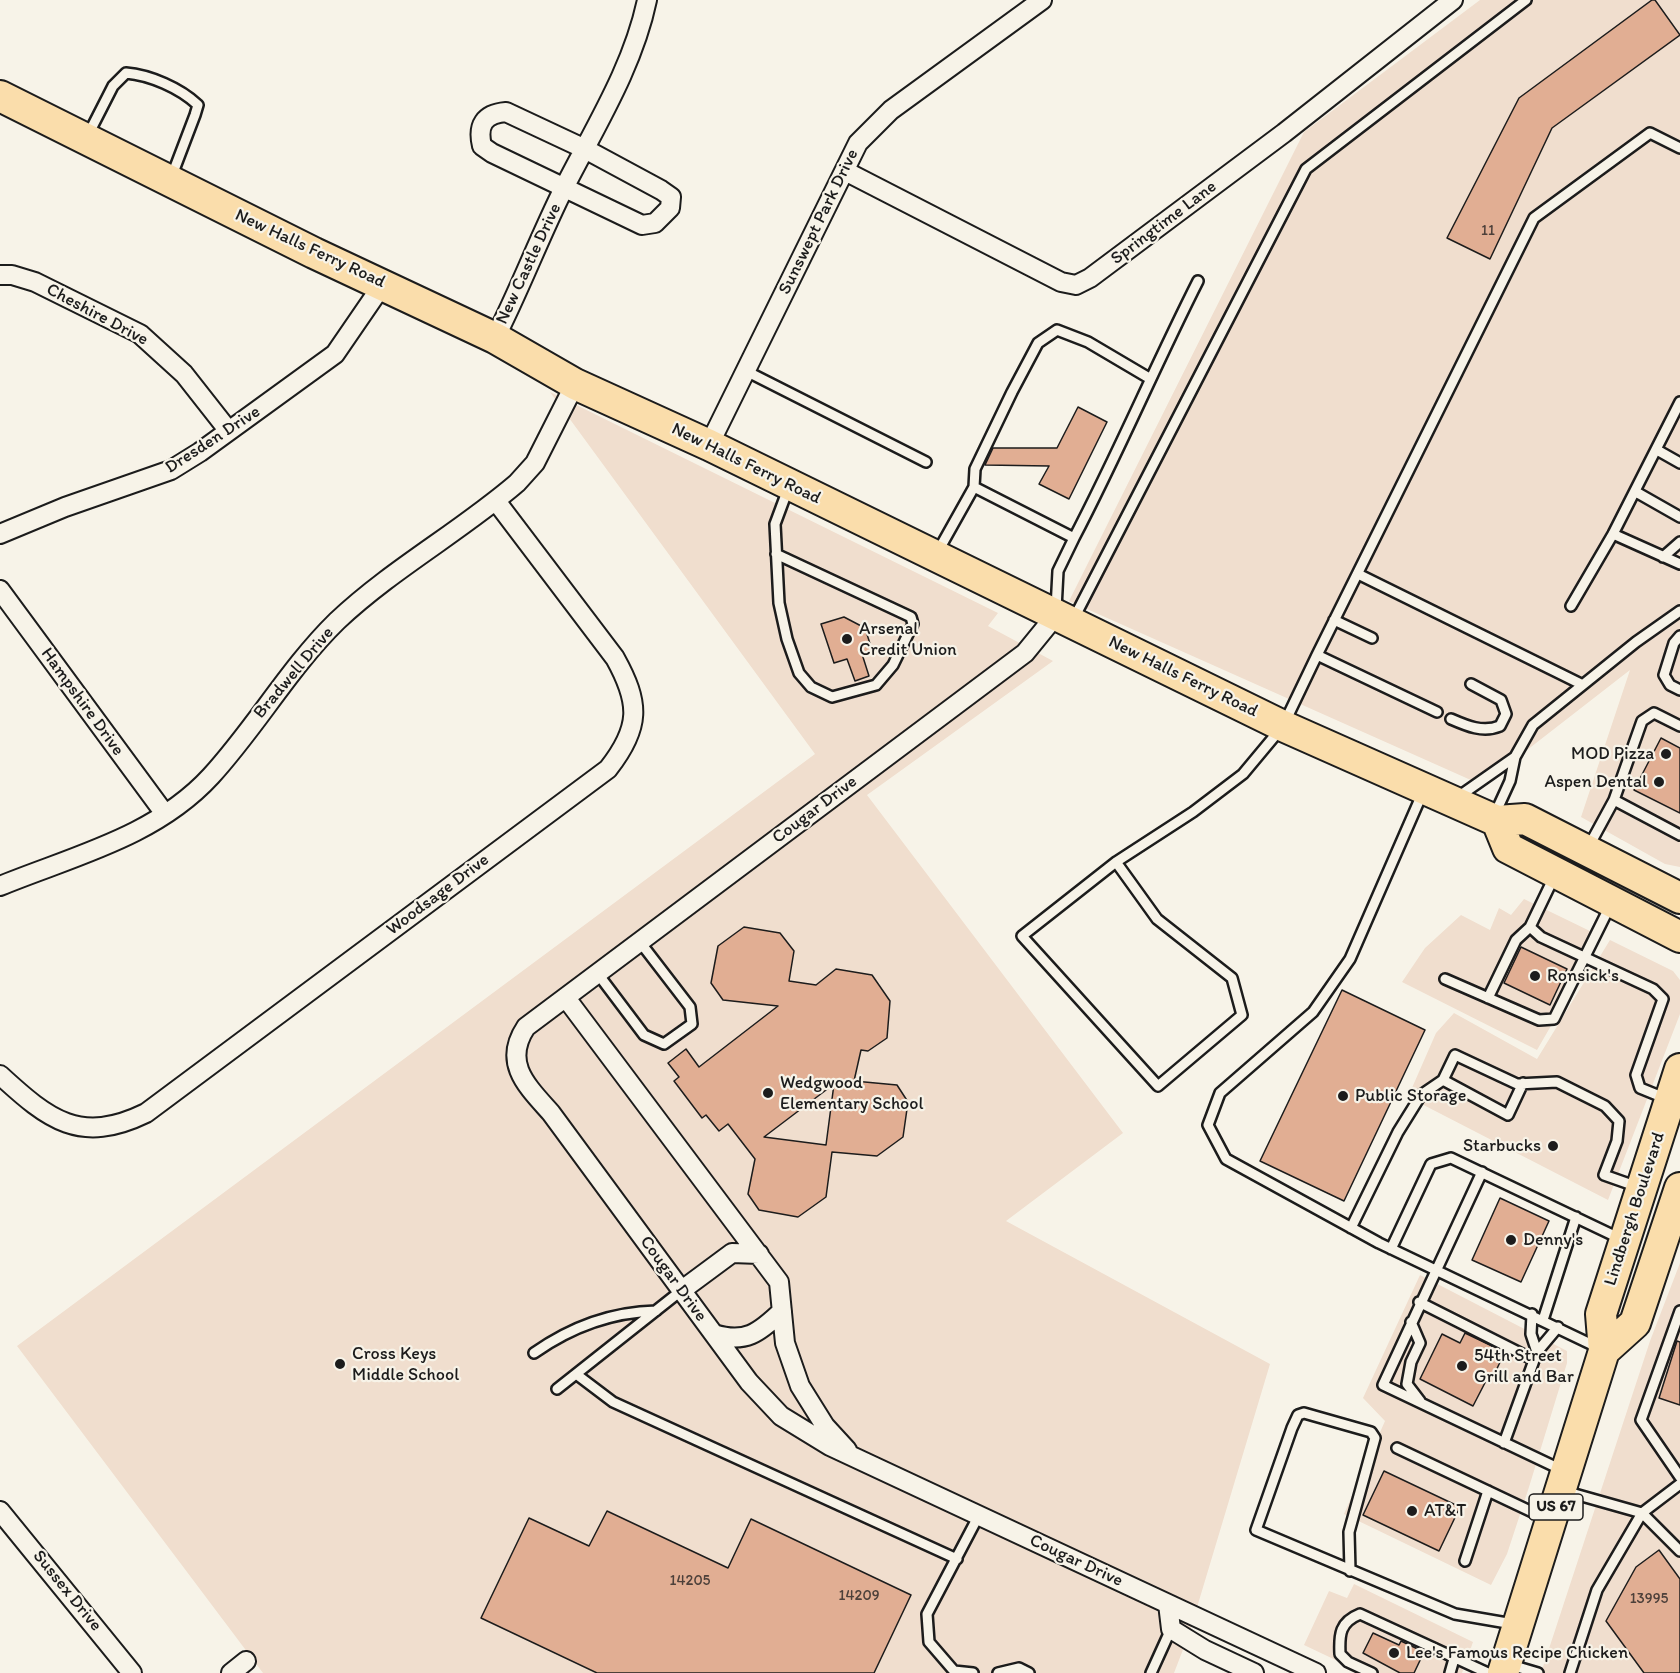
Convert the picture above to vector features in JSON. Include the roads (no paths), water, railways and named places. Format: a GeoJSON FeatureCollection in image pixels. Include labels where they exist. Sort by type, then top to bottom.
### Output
{"type":"FeatureCollection","features":[{"type":"Feature","properties":{"kind":"main road","name":"New Halls Ferry Road"},"geometry":{"type":"LineString","coordinates":[[0,96],[170,182],[495,338],[575,384],[709,445],[1283,726],[1495,820],[1525,819],[1677,894]]}},
{"type":"Feature","properties":{"kind":"main road"},"geometry":{"type":"LineString","coordinates":[[1495,820],[1508,848],[1555,875],[1680,937]]}},
{"type":"Feature","properties":{"kind":"main road","name":"Lindbergh Boulevard"},"geometry":{"type":"LineString","coordinates":[[1499,1670],[1519,1625],[1604,1351],[1601,1314],[1680,1069]]}},
{"type":"Feature","properties":{"kind":"main road","name":"Lindbergh Boulevard"},"geometry":{"type":"LineString","coordinates":[[1604,1351],[1635,1323],[1674,1227],[1680,1188]]}},
{"type":"Feature","properties":{"kind":"street","name":"New Castle Drive"},"geometry":{"type":"LineString","coordinates":[[495,338],[516,297],[564,189],[631,55],[647,0]]}},
{"type":"Feature","properties":{"kind":"street","name":"Sunswept Park Drive"},"geometry":{"type":"LineString","coordinates":[[709,445],[858,143],[873,126],[1042,0]]}},
{"type":"Feature","properties":{"kind":"street","name":"Springtime Lane"},"geometry":{"type":"LineString","coordinates":[[845,171],[1061,282],[1076,285],[1090,278],[1173,218],[1454,0]]}},
{"type":"Feature","properties":{"kind":"street","name":"New Castle Drive"},"geometry":{"type":"LineString","coordinates":[[506,112],[585,149],[661,190],[670,197],[670,208],[655,223],[642,225],[564,189],[482,146],[480,135],[482,123],[492,114],[506,112]]}},
{"type":"Feature","properties":{"kind":"street","name":"Cheshire Drive"},"geometry":{"type":"LineString","coordinates":[[0,275],[12,275],[34,282],[140,334],[184,374],[228,430]]}},
{"type":"Feature","properties":{"kind":"street","name":"Dresden Drive"},"geometry":{"type":"LineString","coordinates":[[0,534],[64,507],[171,470],[335,354],[383,284]]}},
{"type":"Feature","properties":{"kind":"street","name":"Bradwell Drive"},"geometry":{"type":"LineString","coordinates":[[0,886],[132,835],[165,814],[211,777],[311,648],[339,620],[517,483],[535,463],[575,384]]}},
{"type":"Feature","properties":{"kind":"street","name":"Woodsage Drive"},"geometry":{"type":"LineString","coordinates":[[0,1075],[44,1112],[81,1127],[102,1129],[123,1125],[146,1113],[608,769],[620,754],[631,731],[634,706],[627,680],[615,658],[496,501]]}},
{"type":"Feature","properties":{"kind":"street","name":"Hampshire Drive"},"geometry":{"type":"LineString","coordinates":[[0,590],[165,814]]}},
{"type":"Feature","properties":{"kind":"street","name":"Cougar Drive"},"geometry":{"type":"LineString","coordinates":[[1064,618],[1025,653],[526,1027],[518,1040],[515,1054],[521,1077],[551,1113],[749,1382],[781,1416],[803,1432],[1316,1673]]}},
{"type":"Feature","properties":{"kind":"street","name":"Cougar Drive"},"geometry":{"type":"LineString","coordinates":[[567,998],[779,1282],[785,1343],[800,1386],[825,1426],[853,1456]]}},
{"type":"Feature","properties":{"kind":"street"},"geometry":{"type":"LineString","coordinates":[[682,1290],[732,1253],[759,1254]]}},
{"type":"Feature","properties":{"kind":"street","name":"Cougar Drive"},"geometry":{"type":"LineString","coordinates":[[714,1334],[731,1340],[743,1338],[768,1324],[782,1311]]}},
{"type":"Feature","properties":{"kind":"street","name":"Sussex Drive"},"geometry":{"type":"LineString","coordinates":[[0,1511],[132,1673]]}},
{"type":"Feature","properties":{"kind":"street"},"geometry":{"type":"LineString","coordinates":[[1168,1604],[1171,1629],[1205,1650],[1254,1673]]}},
{"type":"Feature","properties":{"kind":"street"},"geometry":{"type":"LineString","coordinates":[[231,1673],[246,1660]]}},
{"type":"Feature","properties":{"kind":"lane"},"geometry":{"type":"LineString","coordinates":[[1064,618],[1306,169],[1526,0]]}},
{"type":"Feature","properties":{"kind":"lane"},"geometry":{"type":"LineString","coordinates":[[86,140],[118,78],[126,73],[142,74],[190,98],[198,105],[189,138],[170,182]]}},
{"type":"Feature","properties":{"kind":"lane"},"geometry":{"type":"LineString","coordinates":[[1116,861],[1157,919],[1232,978],[1242,1016],[1158,1086],[1022,936],[1116,861],[1193,812],[1244,774],[1283,726],[1534,218],[1650,133],[1680,148]]}},
{"type":"Feature","properties":{"kind":"lane"},"geometry":{"type":"LineString","coordinates":[[1064,618],[1058,571],[1118,454],[1149,378],[1197,281]]}},
{"type":"Feature","properties":{"kind":"lane"},"geometry":{"type":"LineString","coordinates":[[935,556],[974,488],[975,469],[1038,343],[1057,330],[1088,342],[1149,378]]}},
{"type":"Feature","properties":{"kind":"lane"},"geometry":{"type":"LineString","coordinates":[[746,371],[926,462]]}},
{"type":"Feature","properties":{"kind":"lane"},"geometry":{"type":"LineString","coordinates":[[1571,606],[1636,492],[1680,402]]}},
{"type":"Feature","properties":{"kind":"lane"},"geometry":{"type":"LineString","coordinates":[[1657,450],[1680,463]]}},
{"type":"Feature","properties":{"kind":"lane"},"geometry":{"type":"LineString","coordinates":[[776,554],[911,617],[913,624],[893,665],[876,685],[832,696],[811,687],[800,673],[787,639],[779,603],[776,554],[775,524],[789,484]]}},
{"type":"Feature","properties":{"kind":"lane"},"geometry":{"type":"LineString","coordinates":[[974,488],[1074,538]]}},
{"type":"Feature","properties":{"kind":"lane"},"geometry":{"type":"LineString","coordinates":[[1636,492],[1680,517]]}},
{"type":"Feature","properties":{"kind":"lane"},"geometry":{"type":"LineString","coordinates":[[1613,534],[1680,564]]}},
{"type":"Feature","properties":{"kind":"lane"},"geometry":{"type":"LineString","coordinates":[[1663,557],[1680,542]]}},
{"type":"Feature","properties":{"kind":"lane"},"geometry":{"type":"LineString","coordinates":[[1358,574],[1581,684]]}},
{"type":"Feature","properties":{"kind":"lane"},"geometry":{"type":"LineString","coordinates":[[1495,820],[1510,781],[1515,757],[1533,725],[1581,684],[1680,611]]}},
{"type":"Feature","properties":{"kind":"lane"},"geometry":{"type":"LineString","coordinates":[[1334,620],[1372,638]]}},
{"type":"Feature","properties":{"kind":"lane"},"geometry":{"type":"LineString","coordinates":[[1680,636],[1674,643],[1664,675],[1670,685],[1680,690]]}},
{"type":"Feature","properties":{"kind":"lane"},"geometry":{"type":"LineString","coordinates":[[1317,654],[1437,712]]}},
{"type":"Feature","properties":{"kind":"lane"},"geometry":{"type":"LineString","coordinates":[[1451,719],[1489,731],[1500,726],[1506,714],[1501,700],[1471,684]]}},
{"type":"Feature","properties":{"kind":"lane"},"geometry":{"type":"LineString","coordinates":[[1586,851],[1614,800],[1642,720],[1654,714],[1680,726]]}},
{"type":"Feature","properties":{"kind":"lane"},"geometry":{"type":"LineString","coordinates":[[1452,802],[1515,757]]}},
{"type":"Feature","properties":{"kind":"lane"},"geometry":{"type":"LineString","coordinates":[[1424,789],[1350,959],[1312,1012],[1220,1093],[1208,1125],[1226,1159],[1391,1249],[1532,1314],[1604,1351]]}},
{"type":"Feature","properties":{"kind":"lane"},"geometry":{"type":"LineString","coordinates":[[1614,800],[1680,835]]}},
{"type":"Feature","properties":{"kind":"lane"},"geometry":{"type":"LineString","coordinates":[[1488,998],[1516,940],[1530,927],[1555,875]]}},
{"type":"Feature","properties":{"kind":"lane"},"geometry":{"type":"LineString","coordinates":[[1445,979],[1539,1020],[1554,1019],[1612,903]]}},
{"type":"Feature","properties":{"kind":"lane"},"geometry":{"type":"LineString","coordinates":[[1530,927],[1541,937],[1653,989],[1663,999],[1636,1075],[1641,1088],[1670,1100]]}},
{"type":"Feature","properties":{"kind":"lane"},"geometry":{"type":"LineString","coordinates":[[598,974],[644,1035],[664,1044],[692,1024],[690,1007],[640,942]]}},
{"type":"Feature","properties":{"kind":"lane"},"geometry":{"type":"LineString","coordinates":[[1352,1228],[1398,1132],[1421,1095],[1443,1080],[1455,1055],[1517,1084],[1557,1082],[1605,1106],[1619,1121],[1617,1142],[1605,1175],[1641,1188]]}},
{"type":"Feature","properties":{"kind":"lane"},"geometry":{"type":"LineString","coordinates":[[1443,1080],[1508,1115],[1523,1083]]}},
{"type":"Feature","properties":{"kind":"lane"},"geometry":{"type":"LineString","coordinates":[[1391,1249],[1431,1164],[1451,1158],[1624,1241]]}},
{"type":"Feature","properties":{"kind":"lane"},"geometry":{"type":"LineString","coordinates":[[1482,1172],[1419,1302],[1383,1385],[1504,1443],[1564,1481],[1642,1513],[1680,1551]]}},
{"type":"Feature","properties":{"kind":"lane"},"geometry":{"type":"LineString","coordinates":[[1543,1320],[1576,1217]]}},
{"type":"Feature","properties":{"kind":"lane"},"geometry":{"type":"LineString","coordinates":[[557,1389],[682,1290]]}},
{"type":"Feature","properties":{"kind":"lane"},"geometry":{"type":"LineString","coordinates":[[1419,1302],[1536,1356]]}},
{"type":"Feature","properties":{"kind":"lane"},"geometry":{"type":"LineString","coordinates":[[534,1353],[584,1324],[627,1311],[656,1311]]}},
{"type":"Feature","properties":{"kind":"lane"},"geometry":{"type":"LineString","coordinates":[[1680,1311],[1641,1420],[1680,1477]]}},
{"type":"Feature","properties":{"kind":"lane"},"geometry":{"type":"LineString","coordinates":[[1532,1314],[1531,1334],[1536,1356]]}},
{"type":"Feature","properties":{"kind":"lane"},"geometry":{"type":"LineString","coordinates":[[1411,1322],[1420,1343],[1411,1362],[1407,1384],[1421,1403]]}},
{"type":"Feature","properties":{"kind":"lane"},"geometry":{"type":"LineString","coordinates":[[1504,1443],[1536,1356],[1558,1327]]}},
{"type":"Feature","properties":{"kind":"lane"},"geometry":{"type":"LineString","coordinates":[[576,1374],[613,1402],[957,1559]]}},
{"type":"Feature","properties":{"kind":"lane"},"geometry":{"type":"LineString","coordinates":[[1350,1571],[1349,1532],[1375,1447],[1375,1438],[1371,1432],[1304,1413],[1298,1415],[1256,1530],[1350,1571],[1455,1614],[1519,1625]]}},
{"type":"Feature","properties":{"kind":"lane"},"geometry":{"type":"LineString","coordinates":[[1397,1448],[1552,1521]]}},
{"type":"Feature","properties":{"kind":"lane"},"geometry":{"type":"LineString","coordinates":[[1570,1673],[1597,1590],[1642,1513],[1680,1484]]}},
{"type":"Feature","properties":{"kind":"lane"},"geometry":{"type":"LineString","coordinates":[[1465,1561],[1488,1491]]}},
{"type":"Feature","properties":{"kind":"lane"},"geometry":{"type":"LineString","coordinates":[[973,1673],[954,1671],[929,1642],[927,1614],[979,1515]]}},
{"type":"Feature","properties":{"kind":"lane"},"geometry":{"type":"LineString","coordinates":[[1372,1673],[1348,1662],[1340,1654],[1339,1636],[1342,1627],[1349,1618],[1360,1614],[1454,1659],[1499,1670],[1538,1673]]}},
{"type":"Feature","properties":{"kind":"lane"},"geometry":{"type":"LineString","coordinates":[[1151,1673],[1171,1629]]}},
{"type":"Feature","properties":{"kind":"lane"},"geometry":{"type":"LineString","coordinates":[[1450,1673],[1454,1659]]}},
{"type":"Feature","properties":{"kind":"lane"},"geometry":{"type":"LineString","coordinates":[[998,1673],[1019,1668],[1029,1673]]}},
{"type":"Feature","properties":{"kind":"place","name":"Arsenal Credit Union"},"geometry":{"type":"Point","coordinates":[847,639]}},
{"type":"Feature","properties":{"kind":"place","name":"MOD Pizza"},"geometry":{"type":"Point","coordinates":[1666,754]}},
{"type":"Feature","properties":{"kind":"place","name":"Aspen Dental"},"geometry":{"type":"Point","coordinates":[1659,782]}},
{"type":"Feature","properties":{"kind":"place","name":"Ronsick's"},"geometry":{"type":"Point","coordinates":[1535,976]}},
{"type":"Feature","properties":{"kind":"place","name":"Wedgwood Elementary School"},"geometry":{"type":"Point","coordinates":[768,1093]}},
{"type":"Feature","properties":{"kind":"place","name":"Public Storage"},"geometry":{"type":"Point","coordinates":[1343,1096]}},
{"type":"Feature","properties":{"kind":"place","name":"Starbucks"},"geometry":{"type":"Point","coordinates":[1553,1146]}},
{"type":"Feature","properties":{"kind":"place","name":"Denny's"},"geometry":{"type":"Point","coordinates":[1511,1240]}},
{"type":"Feature","properties":{"kind":"place","name":"Cross Keys Middle School"},"geometry":{"type":"Point","coordinates":[340,1364]}},
{"type":"Feature","properties":{"kind":"place","name":"54th Street Grill and Bar"},"geometry":{"type":"Point","coordinates":[1462,1366]}},
{"type":"Feature","properties":{"kind":"place","name":"AT&T"},"geometry":{"type":"Point","coordinates":[1412,1511]}},
{"type":"Feature","properties":{"kind":"place","name":"Lee's Famous Recipe Chicken"},"geometry":{"type":"Point","coordinates":[1394,1653]}}]}
